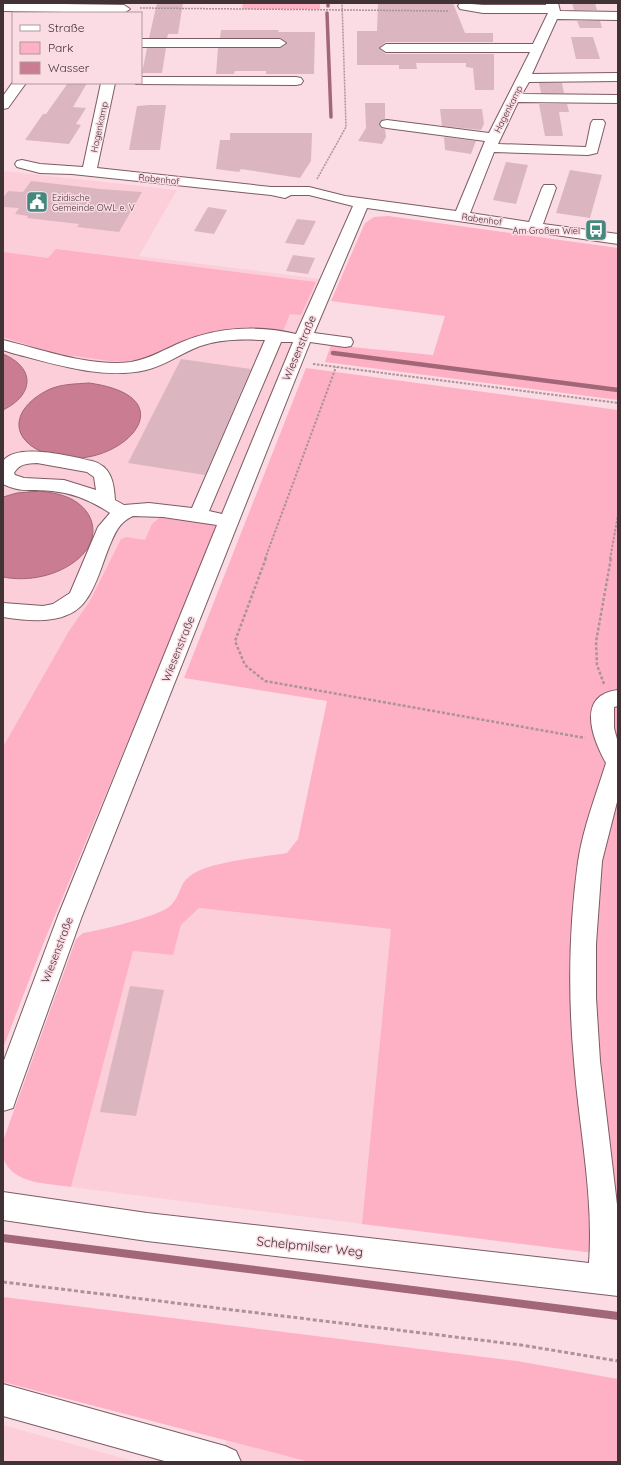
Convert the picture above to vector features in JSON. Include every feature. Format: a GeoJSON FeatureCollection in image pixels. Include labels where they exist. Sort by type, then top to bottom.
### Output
{"type":"FeatureCollection","features":[{"type":"Feature","properties":{"kind":"street"},"geometry":{"type":"LineString","coordinates":[[464,6],[483,9],[618,11]]}},
{"type":"Feature","properties":{"kind":"street"},"geometry":{"type":"LineString","coordinates":[[3,8],[124,8]]}},
{"type":"Feature","properties":{"kind":"street"},"geometry":{"type":"LineString","coordinates":[[553,10],[618,16]]}},
{"type":"Feature","properties":{"kind":"street","name":"Hagenkamp"},"geometry":{"type":"LineString","coordinates":[[462,217],[490,143],[524,78],[553,10]]}},
{"type":"Feature","properties":{"kind":"street"},"geometry":{"type":"LineString","coordinates":[[142,43],[280,43]]}},
{"type":"Feature","properties":{"kind":"street"},"geometry":{"type":"LineString","coordinates":[[386,48],[538,48]]}},
{"type":"Feature","properties":{"kind":"street"},"geometry":{"type":"LineString","coordinates":[[524,78],[618,77]]}},
{"type":"Feature","properties":{"kind":"street"},"geometry":{"type":"LineString","coordinates":[[142,81],[296,81]]}},
{"type":"Feature","properties":{"kind":"street"},"geometry":{"type":"LineString","coordinates":[[3,105],[18,84]]}},
{"type":"Feature","properties":{"kind":"street","name":"Hagenkamp"},"geometry":{"type":"LineString","coordinates":[[89,172],[108,84]]}},
{"type":"Feature","properties":{"kind":"street"},"geometry":{"type":"LineString","coordinates":[[514,98],[617,99]]}},
{"type":"Feature","properties":{"kind":"street"},"geometry":{"type":"LineString","coordinates":[[386,124],[490,143],[588,151],[592,150],[598,123]]}},
{"type":"Feature","properties":{"kind":"street","name":"Rabenhof"},"geometry":{"type":"LineString","coordinates":[[15,163],[50,170],[72,170],[271,191],[309,192],[354,201],[618,239]]}},
{"type":"Feature","properties":{"kind":"street"},"geometry":{"type":"LineString","coordinates":[[534,227],[549,188]]}},
{"type":"Feature","properties":{"kind":"street","name":"Rabenhof"},"geometry":{"type":"LineString","coordinates":[[271,191],[307,199],[354,201]]}},
{"type":"Feature","properties":{"kind":"street","name":"Wiesenstraße"},"geometry":{"type":"LineString","coordinates":[[3,1099],[70,916],[293,361],[290,337],[354,201]]}},
{"type":"Feature","properties":{"kind":"street"},"geometry":{"type":"LineString","coordinates":[[3,345],[55,359],[128,368],[145,365],[194,343],[220,336],[257,334],[345,342]]}},
{"type":"Feature","properties":{"kind":"street"},"geometry":{"type":"LineString","coordinates":[[198,516],[290,337]]}},
{"type":"Feature","properties":{"kind":"street"},"geometry":{"type":"LineString","coordinates":[[106,501],[105,479],[98,470],[92,467],[29,457],[11,463],[5,473],[8,479],[12,482],[22,484],[55,485],[91,494],[106,501],[122,513]]}},
{"type":"Feature","properties":{"kind":"street"},"geometry":{"type":"LineString","coordinates":[[3,610],[34,614],[48,614],[70,605],[78,597],[108,527],[114,519],[122,513],[142,509],[229,521]]}},
{"type":"Feature","properties":{"kind":"street"},"geometry":{"type":"LineString","coordinates":[[610,1280],[583,998],[584,944],[590,861],[614,756],[601,717],[604,704],[614,699]]}},
{"type":"Feature","properties":{"kind":"street","name":"Schelpmilser Weg"},"geometry":{"type":"LineString","coordinates":[[3,1206],[146,1227],[610,1280]]}},
{"type":"Feature","properties":{"kind":"street"},"geometry":{"type":"LineString","coordinates":[[3,1400],[225,1462]]}},
{"type":"Feature","properties":{"kind":"path"},"geometry":{"type":"LineString","coordinates":[[309,192],[346,127],[342,3]]}},
{"type":"Feature","properties":{"kind":"path"},"geometry":{"type":"LineString","coordinates":[[124,8],[449,12]]}},
{"type":"Feature","properties":{"kind":"path"},"geometry":{"type":"LineString","coordinates":[[293,361],[618,403]]}},
{"type":"Feature","properties":{"kind":"path"},"geometry":{"type":"LineString","coordinates":[[336,367],[235,641],[239,658],[251,673],[265,680],[614,756]]}},
{"type":"Feature","properties":{"kind":"path"},"geometry":{"type":"LineString","coordinates":[[614,699],[597,665],[596,642],[618,515]]}},
{"type":"Feature","properties":{"kind":"path"},"geometry":{"type":"LineString","coordinates":[[3,1282],[521,1345],[618,1361]]}},
{"type":"Feature","properties":{"kind":"shaded area"},"geometry":{"type":"Polygon","coordinates":[[[3,171],[177,190],[139,256],[321,279],[27,983],[3,1028],[3,171]]]}},
{"type":"Feature","properties":{"kind":"shaded area"},"geometry":{"type":"Polygon","coordinates":[[[199,908],[392,929],[362,1224],[71,1187],[133,951],[173,955],[181,925],[199,908]]]}},
{"type":"Feature","properties":{"kind":"shaded area"},"geometry":{"type":"Polygon","coordinates":[[[3,1425],[137,1462],[3,1462],[3,1425]]]}},
{"type":"Feature","properties":{"kind":"shaded area"},"geometry":{"type":"Polygon","coordinates":[[[226,1441],[309,1462],[220,1462],[226,1441]]]}},
{"type":"Feature","properties":{"kind":"green space"},"geometry":{"type":"Polygon","coordinates":[[[243,3],[320,3],[320,9],[242,9],[243,3]]]}},
{"type":"Feature","properties":{"kind":"green space"},"geometry":{"type":"Polygon","coordinates":[[[388,216],[618,248],[618,400],[325,362],[331,345],[433,355],[445,316],[331,301],[365,223],[374,217],[388,216]]]}},
{"type":"Feature","properties":{"kind":"green space"},"geometry":{"type":"Polygon","coordinates":[[[56,249],[316,282],[301,315],[290,314],[283,331],[257,330],[247,327],[226,332],[202,335],[144,359],[110,361],[53,353],[3,337],[3,252],[48,258],[56,249]]]}},
{"type":"Feature","properties":{"kind":"green space"},"geometry":{"type":"Polygon","coordinates":[[[306,368],[618,410],[618,1256],[362,1224],[391,929],[199,908],[181,925],[173,955],[133,951],[71,1187],[43,1183],[24,1178],[9,1168],[4,1160],[3,1141],[76,939],[83,933],[128,922],[164,910],[175,901],[184,882],[194,873],[212,866],[233,861],[287,853],[298,839],[327,701],[184,678],[306,368]]]}},
{"type":"Feature","properties":{"kind":"green space"},"geometry":{"type":"Polygon","coordinates":[[[162,516],[212,523],[217,529],[45,939],[3,1048],[3,747],[69,631],[90,601],[121,539],[127,537],[145,540],[152,524],[162,516]]]}},
{"type":"Feature","properties":{"kind":"green space"},"geometry":{"type":"Polygon","coordinates":[[[3,1297],[517,1361],[618,1379],[618,1462],[309,1462],[3,1382],[3,1297]]]}},
{"type":"Feature","properties":{"kind":"water"},"geometry":{"type":"Polygon","coordinates":[[[3,354],[14,360],[21,367],[26,374],[27,382],[21,397],[3,410],[3,354]]]}},
{"type":"Feature","properties":{"kind":"water"},"geometry":{"type":"Polygon","coordinates":[[[89,383],[121,391],[137,404],[140,418],[133,433],[117,446],[96,455],[72,458],[47,454],[34,448],[25,440],[20,432],[19,423],[21,414],[27,405],[36,397],[48,390],[68,385],[89,383]]]}},
{"type":"Feature","properties":{"kind":"water"},"geometry":{"type":"Polygon","coordinates":[[[40,491],[54,493],[72,499],[81,506],[88,513],[92,522],[93,531],[91,541],[86,550],[78,559],[61,570],[32,578],[22,579],[3,577],[3,497],[17,493],[40,491]]]}},
{"type":"Feature","properties":{"kind":"building"},"geometry":{"type":"Polygon","coordinates":[[[157,3],[183,3],[178,34],[168,34],[167,38],[149,38],[157,3]]]}},
{"type":"Feature","properties":{"kind":"building"},"geometry":{"type":"Polygon","coordinates":[[[378,3],[453,3],[465,33],[493,33],[493,42],[386,42],[379,48],[386,54],[494,54],[494,90],[475,90],[473,68],[466,67],[466,63],[416,63],[417,69],[399,69],[399,65],[357,65],[357,31],[377,31],[378,3]]]}},
{"type":"Feature","properties":{"kind":"building"},"geometry":{"type":"Polygon","coordinates":[[[572,3],[595,3],[597,10],[574,10],[572,3]]]}},
{"type":"Feature","properties":{"kind":"building"},"geometry":{"type":"Polygon","coordinates":[[[577,21],[600,21],[602,28],[580,28],[577,21]]]}},
{"type":"Feature","properties":{"kind":"building"},"geometry":{"type":"Polygon","coordinates":[[[221,30],[279,30],[278,32],[315,32],[314,74],[266,74],[266,71],[235,71],[234,74],[216,74],[218,48],[280,48],[287,43],[280,38],[220,38],[221,30]]]}},
{"type":"Feature","properties":{"kind":"building"},"geometry":{"type":"Polygon","coordinates":[[[571,37],[593,37],[600,59],[576,59],[571,37]]]}},
{"type":"Feature","properties":{"kind":"building"},"geometry":{"type":"Polygon","coordinates":[[[147,48],[166,48],[162,73],[142,73],[147,48]]]}},
{"type":"Feature","properties":{"kind":"building"},"geometry":{"type":"Polygon","coordinates":[[[539,83],[562,83],[564,93],[541,93],[539,83]]]}},
{"type":"Feature","properties":{"kind":"building"},"geometry":{"type":"Polygon","coordinates":[[[67,84],[86,84],[73,107],[86,108],[76,124],[81,125],[69,144],[25,140],[43,114],[46,114],[67,84]]]}},
{"type":"Feature","properties":{"kind":"building"},"geometry":{"type":"Polygon","coordinates":[[[365,103],[385,103],[385,119],[379,123],[381,128],[385,129],[386,137],[382,144],[358,141],[366,128],[365,103]]]}},
{"type":"Feature","properties":{"kind":"building"},"geometry":{"type":"Polygon","coordinates":[[[539,104],[567,104],[569,112],[559,112],[563,136],[545,136],[539,104]]]}},
{"type":"Feature","properties":{"kind":"building"},"geometry":{"type":"Polygon","coordinates":[[[166,105],[160,150],[129,150],[137,106],[166,105]]]}},
{"type":"Feature","properties":{"kind":"building"},"geometry":{"type":"Polygon","coordinates":[[[440,109],[482,109],[484,124],[481,130],[442,126],[440,109]]]}},
{"type":"Feature","properties":{"kind":"building"},"geometry":{"type":"Polygon","coordinates":[[[230,133],[312,133],[311,161],[300,178],[241,169],[239,172],[216,169],[220,140],[230,140],[230,133]]]}},
{"type":"Feature","properties":{"kind":"building"},"geometry":{"type":"Polygon","coordinates":[[[444,137],[476,141],[471,154],[445,150],[444,137]]]}},
{"type":"Feature","properties":{"kind":"building"},"geometry":{"type":"Polygon","coordinates":[[[506,162],[528,165],[516,204],[493,200],[506,162]]]}},
{"type":"Feature","properties":{"kind":"building"},"geometry":{"type":"Polygon","coordinates":[[[570,170],[602,175],[590,218],[556,213],[570,170]]]}},
{"type":"Feature","properties":{"kind":"building"},"geometry":{"type":"Polygon","coordinates":[[[31,181],[142,192],[119,232],[77,227],[79,224],[27,218],[28,216],[15,214],[19,208],[3,207],[3,198],[8,191],[23,192],[31,181]]]}},
{"type":"Feature","properties":{"kind":"building"},"geometry":{"type":"Polygon","coordinates":[[[208,207],[227,210],[214,234],[194,231],[208,207]]]}},
{"type":"Feature","properties":{"kind":"building"},"geometry":{"type":"Polygon","coordinates":[[[297,219],[316,221],[304,245],[285,243],[297,219]]]}},
{"type":"Feature","properties":{"kind":"building"},"geometry":{"type":"Polygon","coordinates":[[[293,255],[315,258],[308,274],[286,271],[293,255]]]}},
{"type":"Feature","properties":{"kind":"building"},"geometry":{"type":"Polygon","coordinates":[[[181,359],[251,369],[205,475],[128,463],[181,359]]]}},
{"type":"Feature","properties":{"kind":"building"},"geometry":{"type":"Polygon","coordinates":[[[130,986],[164,990],[136,1116],[100,1112],[130,986]]]}},
{"type":"Feature","properties":{"kind":"waterway"},"geometry":{"type":"LineString","coordinates":[[327,13],[331,117]]}},
{"type":"Feature","properties":{"kind":"waterway"},"geometry":{"type":"LineString","coordinates":[[333,353],[618,390]]}},
{"type":"Feature","properties":{"kind":"waterway"},"geometry":{"type":"LineString","coordinates":[[3,1238],[618,1316]]}},
{"type":"Feature","properties":{"kind":"place","name":"Ezidische Gemeinde OWL e. V"},"geometry":{"type":"Point","coordinates":[37,202]}},
{"type":"Feature","properties":{"kind":"place","name":"Am Großen Wiel"},"geometry":{"type":"Point","coordinates":[596,230]}}]}
